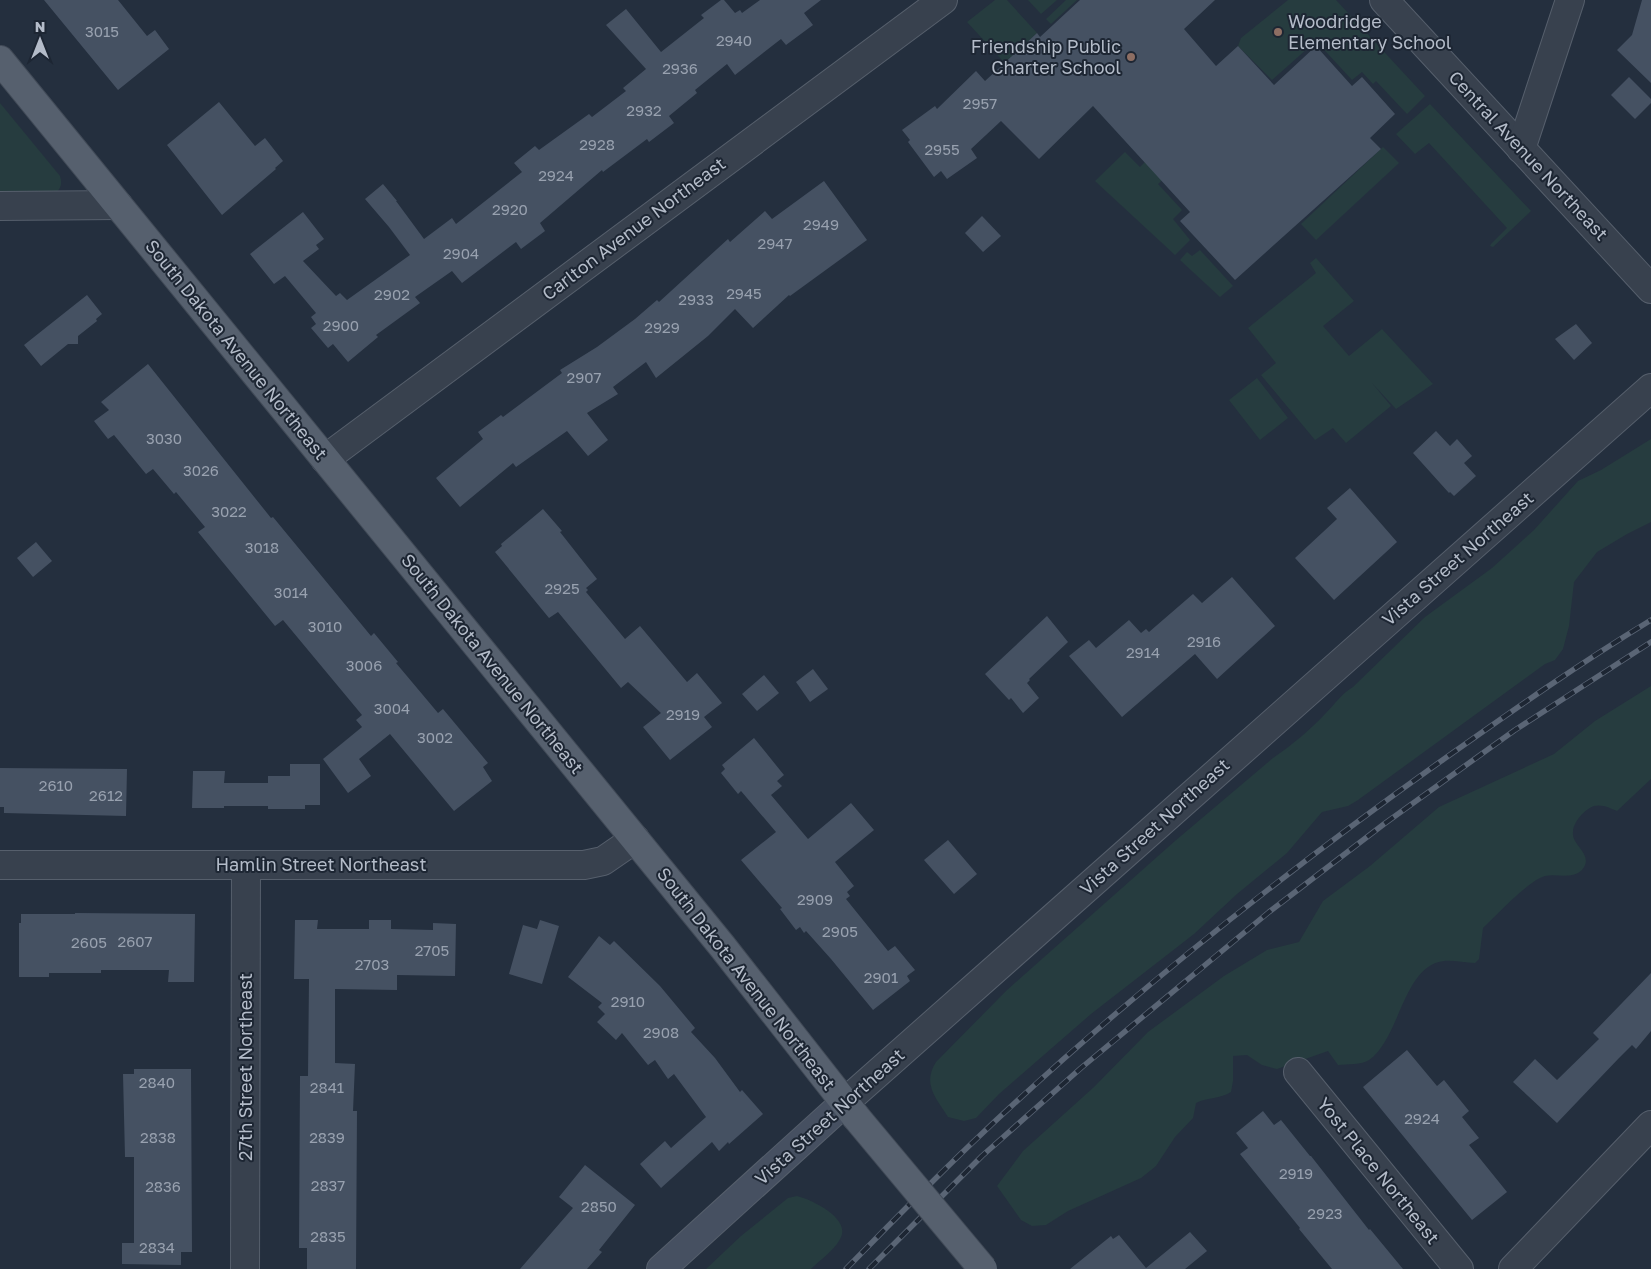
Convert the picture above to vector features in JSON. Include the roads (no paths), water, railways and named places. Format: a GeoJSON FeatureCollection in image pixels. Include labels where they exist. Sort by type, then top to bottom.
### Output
{"type":"FeatureCollection","features":[{"type":"Feature","properties":{"kind":"main road","name":"South Dakota Avenue Northeast"},"geometry":{"type":"LineString","coordinates":[[0,60],[722,946],[850,1110],[983,1269]]}},
{"type":"Feature","properties":{"kind":"street","name":"Carlton Avenue Northeast"},"geometry":{"type":"LineString","coordinates":[[325,459],[943,0]]}},
{"type":"Feature","properties":{"kind":"street","name":"Central Avenue Northeast"},"geometry":{"type":"LineString","coordinates":[[1384,0],[1651,290]]}},
{"type":"Feature","properties":{"kind":"street"},"geometry":{"type":"LineString","coordinates":[[1522,149],[1570,0]]}},
{"type":"Feature","properties":{"kind":"street"},"geometry":{"type":"LineString","coordinates":[[0,206],[118,205]]}},
{"type":"Feature","properties":{"kind":"street","name":"Vista Street Northeast"},"geometry":{"type":"LineString","coordinates":[[662,1269],[850,1110],[1651,388]]}},
{"type":"Feature","properties":{"kind":"street","name":"Hamlin Street Northeast"},"geometry":{"type":"LineString","coordinates":[[0,864],[584,865],[603,861],[635,839]]}},
{"type":"Feature","properties":{"kind":"street","name":"27th Street Northeast"},"geometry":{"type":"LineString","coordinates":[[245,1269],[246,864]]}},
{"type":"Feature","properties":{"kind":"street","name":"Yost Place Northeast"},"geometry":{"type":"LineString","coordinates":[[1298,1072],[1459,1269]]}},
{"type":"Feature","properties":{"kind":"street"},"geometry":{"type":"LineString","coordinates":[[1513,1269],[1651,1125]]}},
{"type":"Feature","properties":{"kind":"railway"},"geometry":{"type":"LineString","coordinates":[[846,1269],[939,1175],[1027,1092],[1200,943],[1321,849],[1444,759],[1572,670],[1651,620]]}},
{"type":"Feature","properties":{"kind":"railway"},"geometry":{"type":"LineString","coordinates":[[869,1269],[982,1156],[1081,1068],[1269,912],[1384,824],[1515,730],[1651,642]]}},
{"type":"Feature","properties":{"kind":"place","name":"Woodridge Elementary School"},"geometry":{"type":"Point","coordinates":[1278,32]}},
{"type":"Feature","properties":{"kind":"place","name":"Friendship Public Charter School"},"geometry":{"type":"Point","coordinates":[1131,57]}}]}
